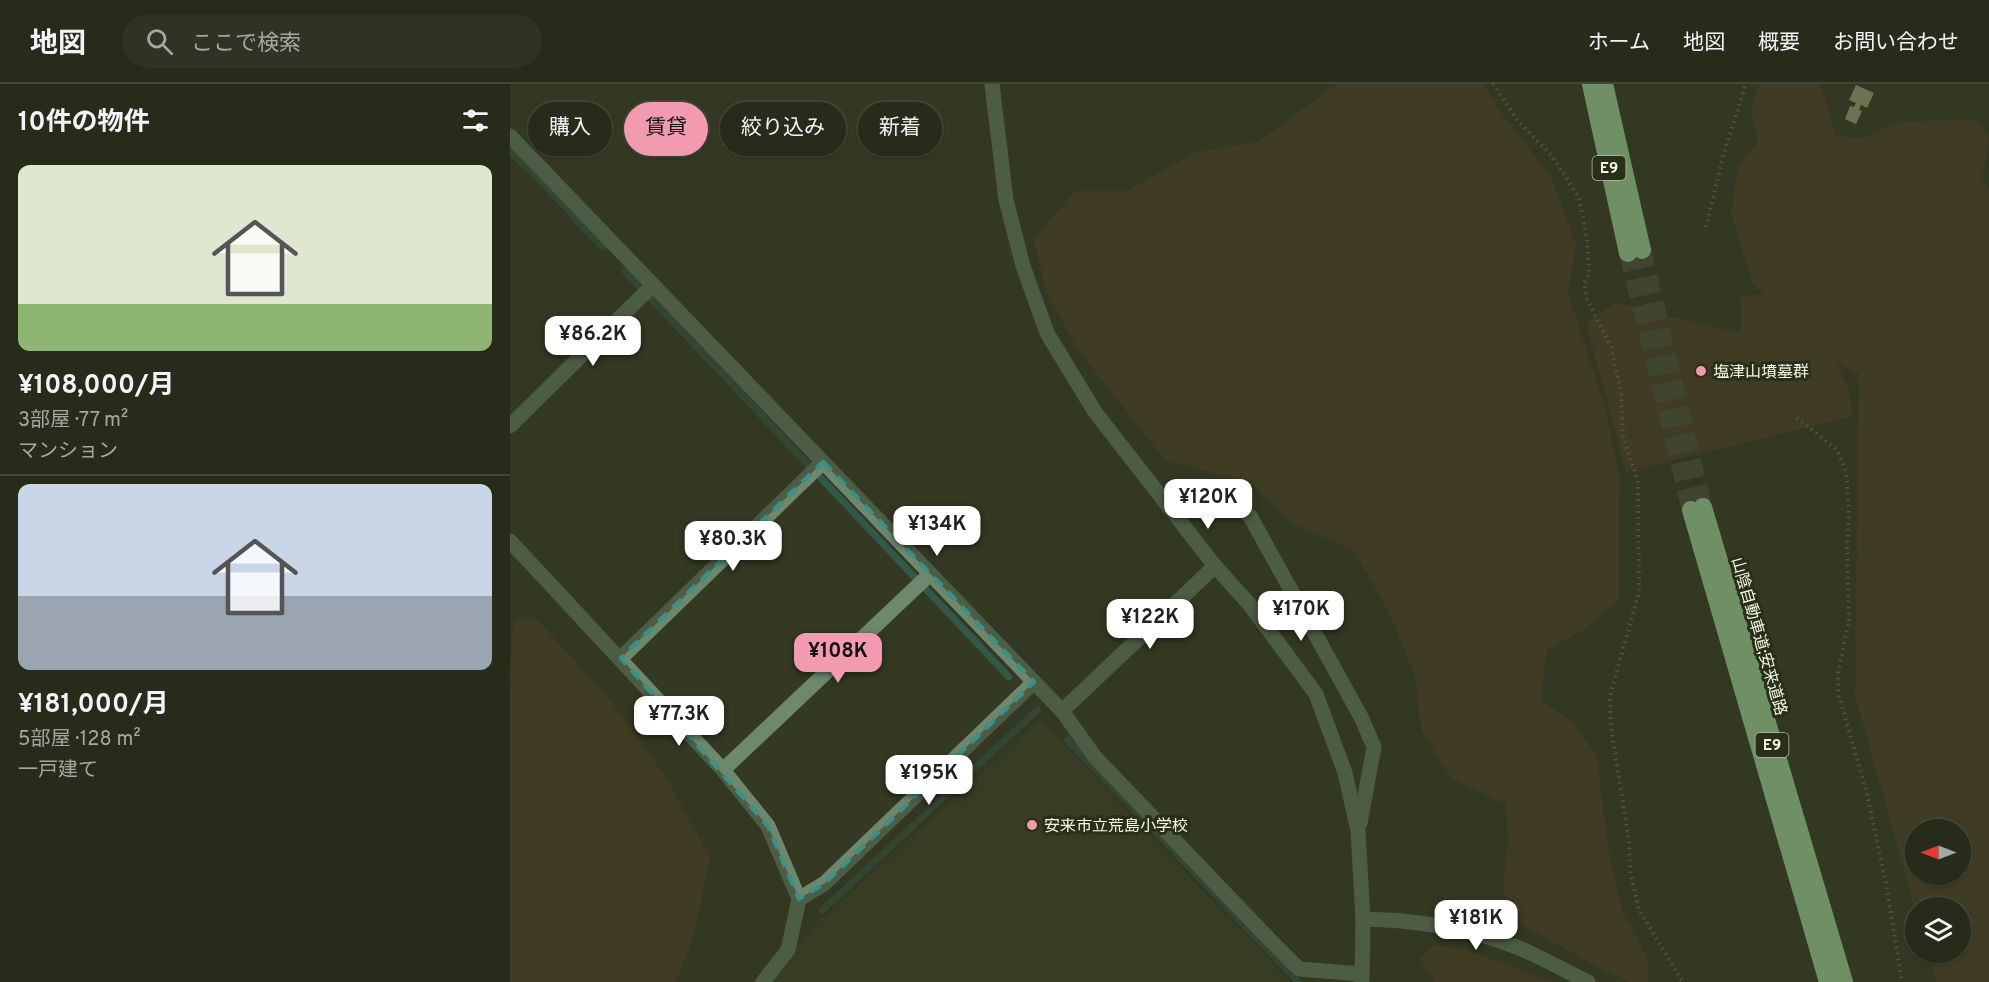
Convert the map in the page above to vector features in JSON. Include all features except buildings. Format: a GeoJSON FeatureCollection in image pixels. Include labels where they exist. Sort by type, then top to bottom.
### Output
{"type":"FeatureCollection","features":[{"type":"Feature","properties":{"kind":"highway","name":"E9"},"geometry":{"type":"LineString","coordinates":[[1591,84],[1635,252],[1604,84]]}},
{"type":"Feature","properties":{"kind":"highway","name":"山陰自動車道;安来道路"},"geometry":{"type":"LineString","coordinates":[[1828,982],[1697,509],[1844,982]]}},
{"type":"Feature","properties":{"kind":"street"},"geometry":{"type":"LineString","coordinates":[[510,136],[1062,711],[1095,757],[1299,969],[1362,978],[1364,919],[1358,831],[1346,773],[1316,694],[1250,605],[1215,566],[1095,412],[1047,333],[1023,266],[1006,200],[992,84]]}},
{"type":"Feature","properties":{"kind":"street"},"geometry":{"type":"LineString","coordinates":[[510,426],[653,285]]}},
{"type":"Feature","properties":{"kind":"street"},"geometry":{"type":"LineString","coordinates":[[621,658],[823,462]]}},
{"type":"Feature","properties":{"kind":"street"},"geometry":{"type":"LineString","coordinates":[[1169,508],[1241,508],[1250,516],[1361,717],[1374,747],[1358,831]]}},
{"type":"Feature","properties":{"kind":"street"},"geometry":{"type":"LineString","coordinates":[[510,541],[723,770],[768,826],[799,899],[788,950],[763,982]]}},
{"type":"Feature","properties":{"kind":"street"},"geometry":{"type":"LineString","coordinates":[[1062,711],[1215,566]]}},
{"type":"Feature","properties":{"kind":"street"},"geometry":{"type":"LineString","coordinates":[[723,770],[930,574]]}},
{"type":"Feature","properties":{"kind":"street"},"geometry":{"type":"LineString","coordinates":[[799,899],[825,883],[1034,682]]}},
{"type":"Feature","properties":{"kind":"street"},"geometry":{"type":"LineString","coordinates":[[1364,919],[1385,919],[1492,938],[1537,956],[1588,982]]}},
{"type":"Feature","properties":{"kind":"path"},"geometry":{"type":"LineString","coordinates":[[1493,84],[1518,121],[1553,157],[1579,198],[1587,238],[1589,273],[1584,284],[1587,299],[1611,347],[1621,392],[1622,428],[1638,481],[1639,592],[1610,696],[1611,728],[1629,841],[1630,871],[1638,910],[1683,982]]}},
{"type":"Feature","properties":{"kind":"path"},"geometry":{"type":"LineString","coordinates":[[1706,227],[1724,153],[1746,84]]}},
{"type":"Feature","properties":{"kind":"path"},"geometry":{"type":"LineString","coordinates":[[1797,418],[1837,450],[1846,472],[1849,512],[1846,548],[1848,620],[1838,673],[1838,692],[1867,794],[1886,883],[1902,982]]}},
{"type":"Feature","properties":{"kind":"highlighted area"},"geometry":{"type":"Polygon","coordinates":[[[823,462],[1034,682],[825,883],[799,899],[768,826],[621,658],[823,462]]]}},
{"type":"Feature","properties":{"kind":"shaded area"},"geometry":{"type":"Polygon","coordinates":[[[1337,84],[1484,84],[1497,107],[1551,177],[1576,244],[1568,293],[1605,406],[1620,479],[1619,600],[1582,631],[1547,650],[1541,701],[1573,722],[1597,756],[1608,848],[1622,911],[1649,961],[1648,982],[1631,982],[1597,967],[1519,923],[1503,890],[1508,843],[1506,804],[1452,779],[1421,730],[1416,679],[1390,615],[1354,550],[1293,524],[1253,484],[1164,459],[1077,348],[1047,294],[1034,240],[1075,191],[1126,191],[1197,152],[1258,142],[1337,84]]]}},
{"type":"Feature","properties":{"kind":"shaded area"},"geometry":{"type":"Polygon","coordinates":[[[1759,84],[1818,84],[1826,100],[1835,136],[1862,138],[1900,122],[1970,119],[1983,127],[1989,138],[1982,180],[1989,191],[1989,982],[1936,982],[1931,963],[1971,963],[1971,897],[1912,897],[1908,885],[1971,885],[1971,819],[1905,819],[1905,873],[1855,695],[1859,374],[1834,360],[1847,384],[1853,416],[1626,472],[1586,323],[1614,303],[1741,333],[1740,297],[1763,294],[1752,282],[1731,214],[1738,165],[1758,143],[1751,112],[1759,84]]]}},
{"type":"Feature","properties":{"kind":"shaded area"},"geometry":{"type":"Polygon","coordinates":[[[523,160],[580,220],[578,225],[518,162],[523,160]]]}},
{"type":"Feature","properties":{"kind":"shaded area"},"geometry":{"type":"Polygon","coordinates":[[[534,616],[610,700],[667,779],[710,858],[693,938],[676,982],[510,982],[510,685],[513,621],[534,616]]]}},
{"type":"Feature","properties":{"kind":"shaded area"},"geometry":{"type":"Polygon","coordinates":[[[1039,704],[1041,711],[822,915],[818,910],[1039,704]]]}},
{"type":"Feature","properties":{"kind":"shaded area","name":"安来市立荒島小学校"},"geometry":{"type":"Polygon","coordinates":[[[1040,719],[1290,982],[771,982],[821,917],[825,917],[1040,719]]]}},
{"type":"Feature","properties":{"kind":"shaded area"},"geometry":{"type":"Polygon","coordinates":[[[1068,735],[1303,982],[1294,982],[1063,740],[1068,735]]]}},
{"type":"Feature","properties":{"kind":"shaded area"},"geometry":{"type":"Polygon","coordinates":[[[1434,945],[1468,950],[1551,982],[1435,982],[1420,959],[1434,945]]]}},
{"type":"Feature","properties":{"kind":"waterway"},"geometry":{"type":"LineString","coordinates":[[510,151],[526,167]]}},
{"type":"Feature","properties":{"kind":"waterway"},"geometry":{"type":"LineString","coordinates":[[573,217],[603,247]]}},
{"type":"Feature","properties":{"kind":"waterway"},"geometry":{"type":"LineString","coordinates":[[625,271],[1009,677]]}},
{"type":"Feature","properties":{"kind":"tunnel"},"geometry":{"type":"LineString","coordinates":[[1642,250],[1703,507]]}},
{"type":"Feature","properties":{"kind":"tunnel"},"geometry":{"type":"LineString","coordinates":[[1628,253],[1691,510]]}},
{"type":"Feature","properties":{"kind":"place","name":"塩津山墳墓群"},"geometry":{"type":"Point","coordinates":[1701,371]}},
{"type":"Feature","properties":{"kind":"place","name":"安来市立荒島小学校"},"geometry":{"type":"Point","coordinates":[1032,825]}}]}
